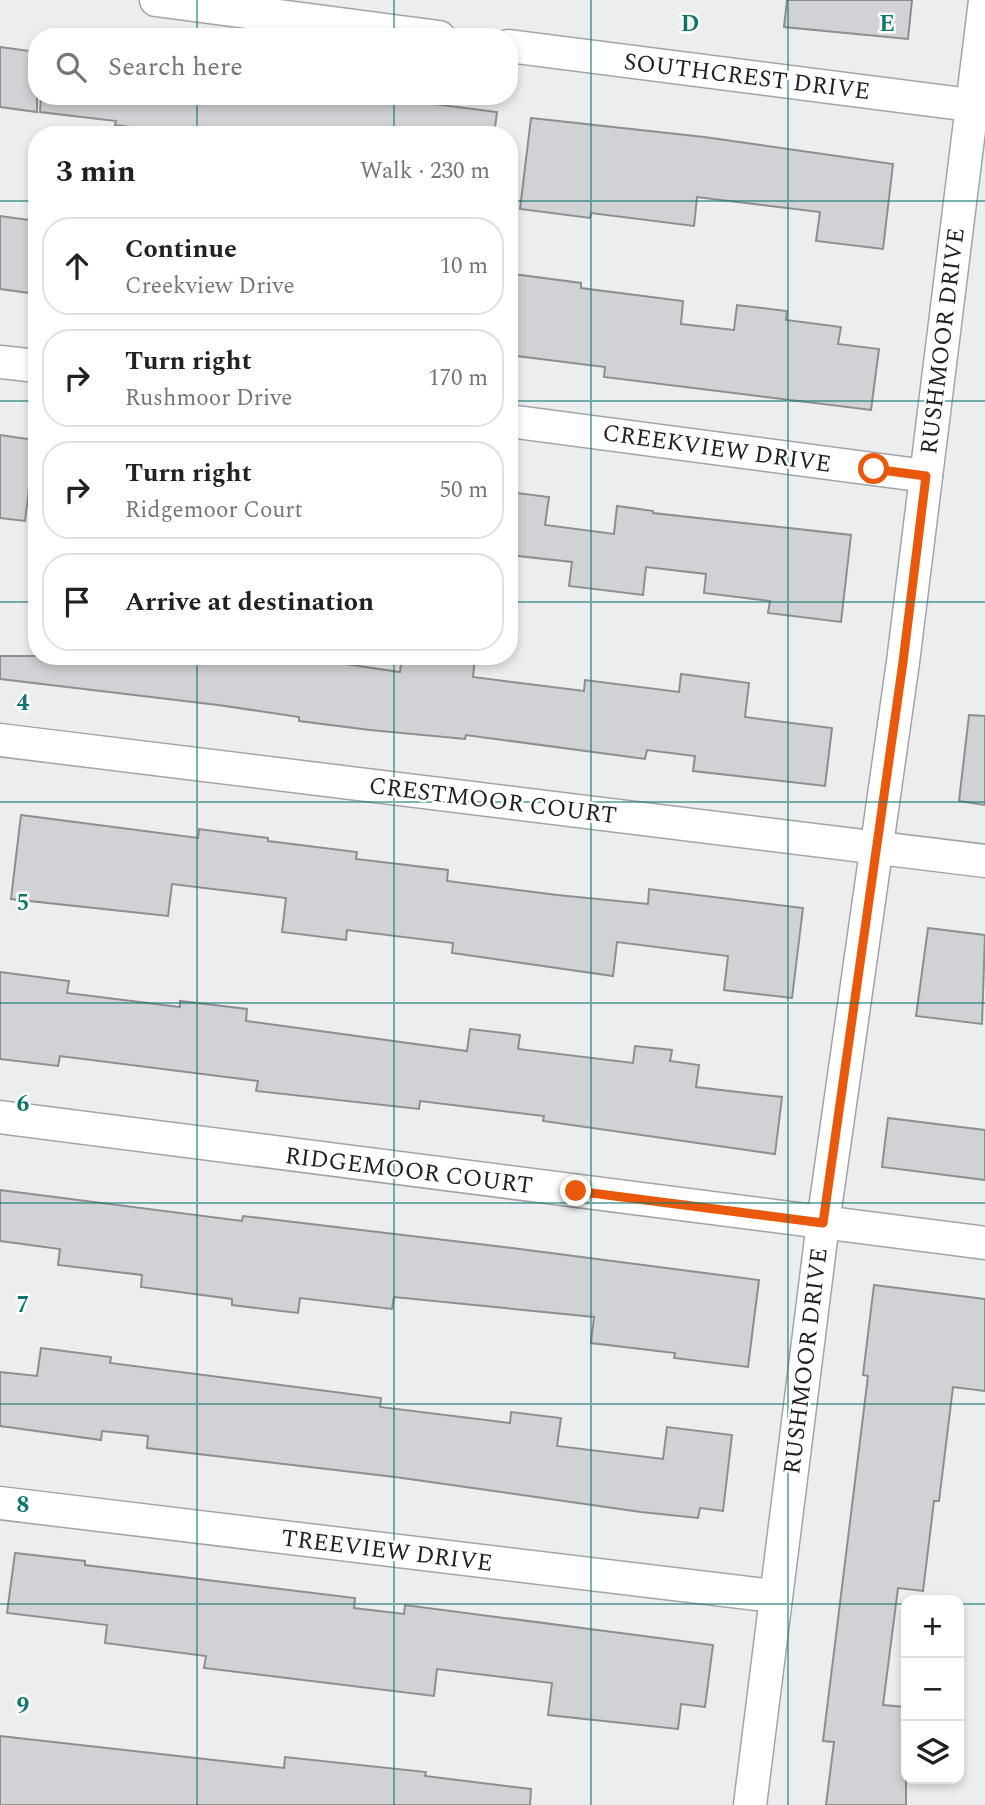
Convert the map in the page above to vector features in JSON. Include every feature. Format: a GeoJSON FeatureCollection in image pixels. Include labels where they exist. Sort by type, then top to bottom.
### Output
{"type":"FeatureCollection","features":[{"type":"Feature","properties":{"kind":"street"},"geometry":{"type":"LineString","coordinates":[[156,0],[370,28]]}},
{"type":"Feature","properties":{"kind":"street","name":"RUSHMOOR DRIVE"},"geometry":{"type":"LineString","coordinates":[[750,1805],[823,1223],[903,662],[978,106],[985,1]]}},
{"type":"Feature","properties":{"kind":"street","name":"SOUTHCREST DRIVE"},"geometry":{"type":"LineString","coordinates":[[518,47],[978,106]]}},
{"type":"Feature","properties":{"kind":"street"},"geometry":{"type":"LineString","coordinates":[[0,362],[28,365]]}},
{"type":"Feature","properties":{"kind":"street","name":"CREEKVIEW DRIVE"},"geometry":{"type":"LineString","coordinates":[[518,422],[926,476]]}},
{"type":"Feature","properties":{"kind":"street","name":"CRESTMOOR COURT"},"geometry":{"type":"LineString","coordinates":[[0,740],[985,861]]}},
{"type":"Feature","properties":{"kind":"street","name":"RIDGEMOOR COURT"},"geometry":{"type":"LineString","coordinates":[[0,1116],[985,1243]]}},
{"type":"Feature","properties":{"kind":"street","name":"TREEVIEW DRIVE"},"geometry":{"type":"LineString","coordinates":[[0,1503],[774,1597]]}},
{"type":"Feature","properties":{"kind":"building"},"geometry":{"type":"Polygon","coordinates":[[[787,0],[912,0],[908,39],[784,27],[787,0]]]}},
{"type":"Feature","properties":{"kind":"building"},"geometry":{"type":"Polygon","coordinates":[[[0,47],[28,51],[28,105],[37,105],[37,112],[0,107],[0,47]]]}},
{"type":"Feature","properties":{"kind":"building"},"geometry":{"type":"Polygon","coordinates":[[[40,105],[442,105],[497,112],[495,126],[123,126],[115,125],[116,121],[40,112],[40,105]]]}},
{"type":"Feature","properties":{"kind":"building"},"geometry":{"type":"Polygon","coordinates":[[[531,118],[704,137],[893,164],[883,249],[816,241],[820,212],[697,197],[694,226],[591,213],[590,218],[520,209],[531,118]]]}},
{"type":"Feature","properties":{"kind":"building"},"geometry":{"type":"Polygon","coordinates":[[[0,216],[28,220],[28,293],[0,289],[0,216]]]}},
{"type":"Feature","properties":{"kind":"building"},"geometry":{"type":"Polygon","coordinates":[[[518,275],[581,283],[581,288],[683,301],[681,324],[734,330],[737,305],[787,311],[786,320],[841,327],[838,344],[879,349],[871,410],[604,377],[605,367],[518,356],[518,275]]]}},
{"type":"Feature","properties":{"kind":"building"},"geometry":{"type":"Polygon","coordinates":[[[0,435],[28,439],[28,497],[25,521],[0,518],[0,435]]]}},
{"type":"Feature","properties":{"kind":"building"},"geometry":{"type":"Polygon","coordinates":[[[518,493],[549,497],[545,525],[614,534],[617,506],[653,513],[851,535],[841,622],[768,613],[770,601],[704,593],[706,574],[646,567],[643,595],[569,586],[572,562],[518,556],[518,493]]]}},
{"type":"Feature","properties":{"kind":"building"},"geometry":{"type":"Polygon","coordinates":[[[0,656],[28,656],[28,665],[352,665],[400,672],[401,665],[474,665],[473,677],[584,691],[585,680],[679,692],[681,674],[749,683],[745,717],[832,728],[825,786],[693,771],[695,756],[647,750],[645,759],[466,735],[465,739],[370,730],[299,721],[299,717],[218,705],[0,679],[0,656]]]}},
{"type":"Feature","properties":{"kind":"building"},"geometry":{"type":"Polygon","coordinates":[[[969,715],[985,716],[985,805],[959,801],[969,715]]]}},
{"type":"Feature","properties":{"kind":"building"},"geometry":{"type":"Polygon","coordinates":[[[21,815],[198,838],[199,829],[268,838],[268,841],[357,852],[356,859],[448,870],[447,881],[557,895],[648,904],[649,889],[803,908],[792,998],[724,990],[728,956],[617,942],[613,976],[452,953],[453,943],[347,930],[346,940],[282,932],[286,898],[172,884],[168,916],[11,899],[21,815]]]}},
{"type":"Feature","properties":{"kind":"building"},"geometry":{"type":"Polygon","coordinates":[[[928,928],[985,935],[982,1024],[916,1016],[928,928]]]}},
{"type":"Feature","properties":{"kind":"building"},"geometry":{"type":"Polygon","coordinates":[[[0,972],[69,981],[67,993],[180,1007],[180,1001],[247,1009],[246,1021],[467,1051],[470,1029],[520,1035],[518,1049],[633,1063],[635,1046],[672,1050],[670,1061],[699,1065],[696,1087],[782,1097],[775,1154],[543,1121],[544,1116],[420,1101],[419,1109],[256,1091],[258,1081],[60,1056],[58,1066],[0,1059],[0,972]]]}},
{"type":"Feature","properties":{"kind":"building"},"geometry":{"type":"Polygon","coordinates":[[[888,1118],[985,1130],[985,1180],[882,1167],[888,1118]]]}},
{"type":"Feature","properties":{"kind":"building"},"geometry":{"type":"Polygon","coordinates":[[[0,1190],[242,1221],[243,1216],[759,1280],[748,1367],[674,1358],[675,1353],[591,1343],[594,1317],[394,1297],[392,1309],[300,1298],[298,1313],[232,1305],[232,1299],[141,1287],[142,1275],[58,1265],[60,1249],[0,1241],[0,1190]]]}},
{"type":"Feature","properties":{"kind":"building"},"geometry":{"type":"Polygon","coordinates":[[[874,1285],[985,1299],[985,1391],[953,1387],[939,1501],[934,1501],[923,1591],[898,1588],[883,1705],[901,1707],[901,1784],[906,1784],[906,1805],[826,1805],[834,1742],[823,1741],[868,1376],[863,1375],[874,1285]]]}},
{"type":"Feature","properties":{"kind":"building"},"geometry":{"type":"Polygon","coordinates":[[[41,1348],[111,1357],[110,1363],[381,1398],[380,1407],[510,1423],[511,1412],[561,1418],[557,1446],[663,1459],[667,1427],[732,1435],[723,1511],[700,1508],[698,1518],[641,1512],[395,1477],[147,1448],[148,1436],[102,1431],[101,1440],[0,1426],[0,1372],[37,1376],[41,1348]]]}},
{"type":"Feature","properties":{"kind":"building"},"geometry":{"type":"Polygon","coordinates":[[[15,1553],[85,1561],[85,1565],[355,1598],[354,1608],[404,1614],[405,1605],[713,1645],[705,1707],[681,1704],[678,1729],[548,1715],[552,1683],[437,1669],[434,1696],[204,1668],[206,1656],[105,1643],[107,1625],[7,1613],[15,1553]]]}},
{"type":"Feature","properties":{"kind":"building"},"geometry":{"type":"Polygon","coordinates":[[[0,1736],[284,1768],[285,1757],[426,1772],[425,1776],[531,1789],[530,1805],[0,1805],[0,1736]]]}},
{"type":"Feature","properties":{"kind":"route"},"geometry":{"type":"LineString","coordinates":[[576,1191],[823,1223],[903,662],[926,476],[874,469]]}}]}
